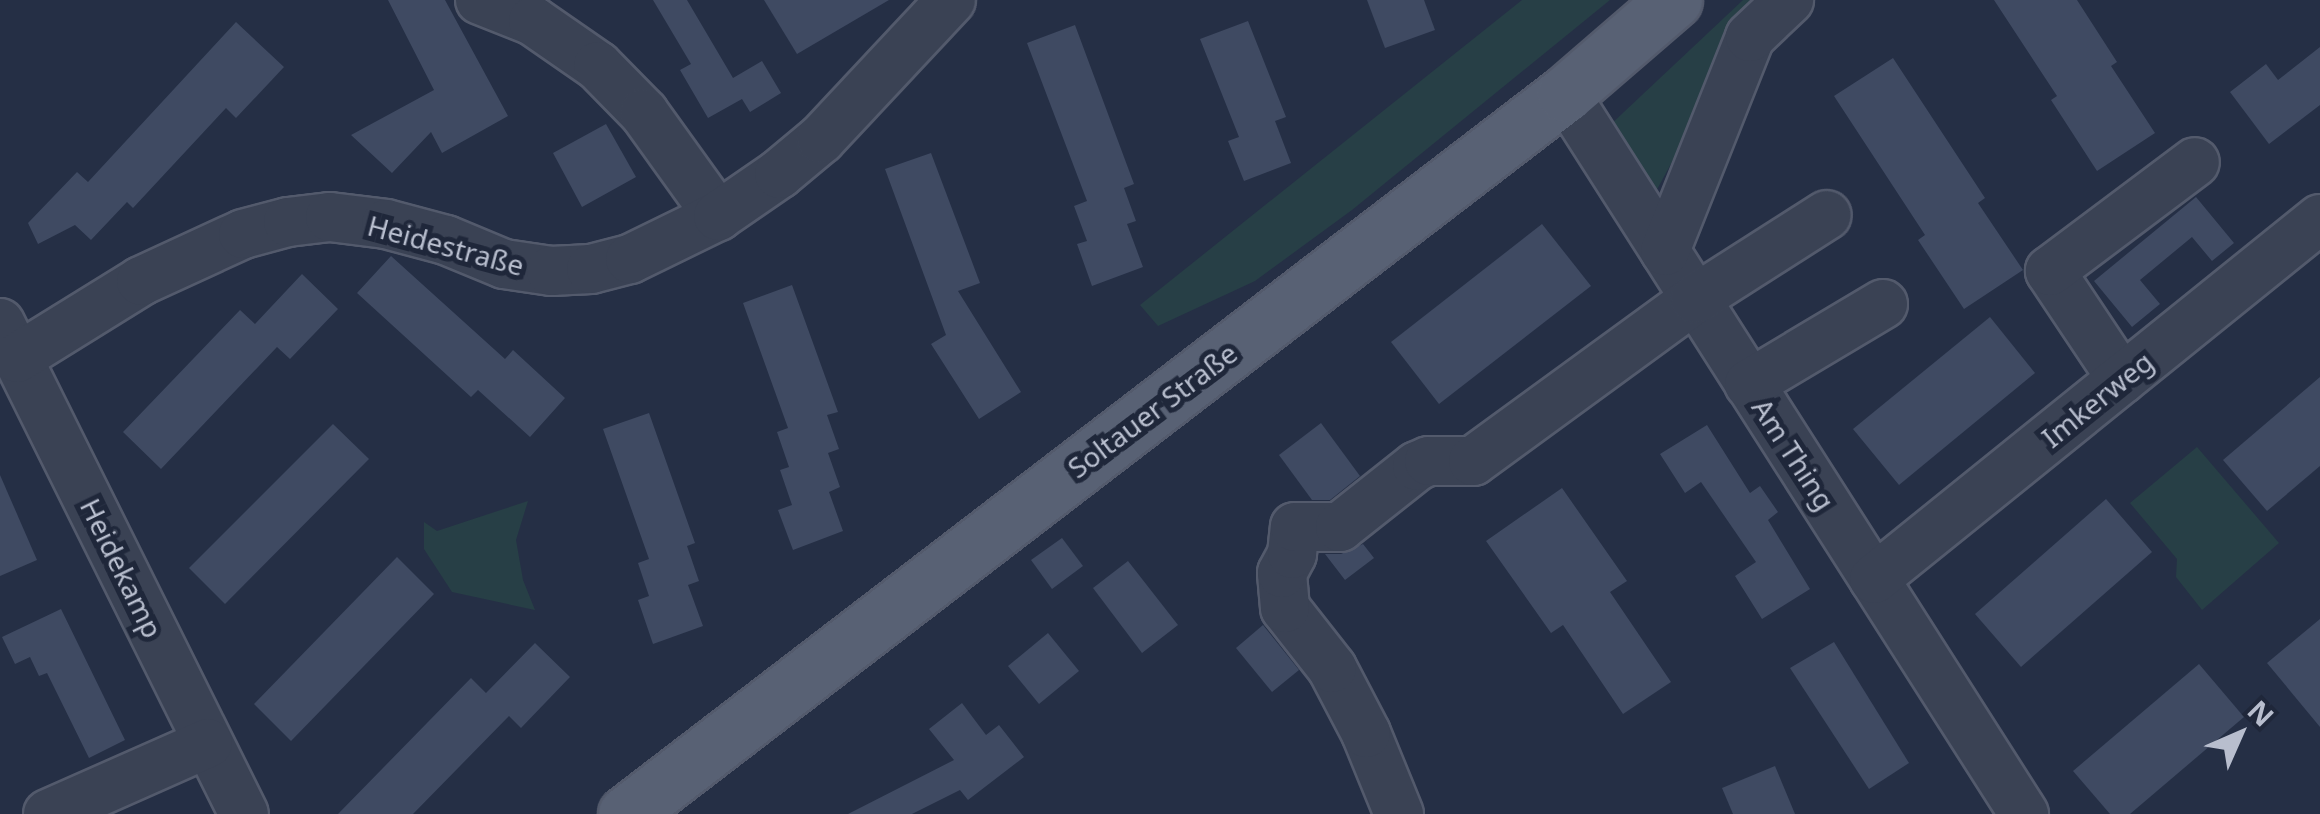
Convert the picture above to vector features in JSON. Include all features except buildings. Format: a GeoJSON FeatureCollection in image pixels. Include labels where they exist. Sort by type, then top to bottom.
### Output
{"type":"FeatureCollection","features":[{"type":"Feature","properties":{"kind":"main road","name":"Soltauer Straße"},"geometry":{"type":"LineString","coordinates":[[626,814],[1565,94],[1674,0]]}},
{"type":"Feature","properties":{"kind":"street"},"geometry":{"type":"LineString","coordinates":[[480,0],[532,21],[598,66],[644,113],[718,216]]}},
{"type":"Feature","properties":{"kind":"street","name":"Heidestraße"},"geometry":{"type":"LineString","coordinates":[[9,340],[244,234],[330,216],[386,224],[446,240],[504,264],[551,272],[590,269],[630,259],[718,216],[822,138],[951,0]]}},
{"type":"Feature","properties":{"kind":"street"},"geometry":{"type":"LineString","coordinates":[[1665,251],[1750,37],[1789,0]]}},
{"type":"Feature","properties":{"kind":"street","name":"Am Thing"},"geometry":{"type":"LineString","coordinates":[[1565,94],[1874,579],[2005,809]]}},
{"type":"Feature","properties":{"kind":"street"},"geometry":{"type":"LineString","coordinates":[[2122,380],[2050,271],[2195,162]]}},
{"type":"Feature","properties":{"kind":"street"},"geometry":{"type":"LineString","coordinates":[[1398,814],[1348,697],[1315,644],[1285,608],[1282,574],[1292,554],[1295,527],[1340,527],[1429,461],[1474,462],[1695,298],[1827,215]]}},
{"type":"Feature","properties":{"kind":"street","name":"Imkerweg"},"geometry":{"type":"LineString","coordinates":[[1874,579],[2320,219]]}},
{"type":"Feature","properties":{"kind":"street"},"geometry":{"type":"LineString","coordinates":[[1749,384],[1884,304]]}},
{"type":"Feature","properties":{"kind":"street","name":"Heidekamp"},"geometry":{"type":"LineString","coordinates":[[9,340],[244,814]]}},
{"type":"Feature","properties":{"kind":"street"},"geometry":{"type":"LineString","coordinates":[[48,814],[208,743]]}},
{"type":"Feature","properties":{"kind":"shaded area"},"geometry":{"type":"Polygon","coordinates":[[[1522,0],[1610,0],[1352,210],[1255,281],[1158,326],[1140,305],[1522,0]]]}},
{"type":"Feature","properties":{"kind":"shaded area"},"geometry":{"type":"Polygon","coordinates":[[[1743,0],[1778,0],[1737,42],[1654,195],[1608,127],[1743,0]]]}},
{"type":"Feature","properties":{"kind":"shaded area"},"geometry":{"type":"Polygon","coordinates":[[[2197,447],[2279,543],[2202,610],[2176,577],[2177,559],[2130,503],[2197,447]]]}},
{"type":"Feature","properties":{"kind":"shaded area"},"geometry":{"type":"Polygon","coordinates":[[[528,501],[516,540],[523,580],[535,610],[452,592],[424,549],[424,522],[437,531],[528,501]]]}}]}
